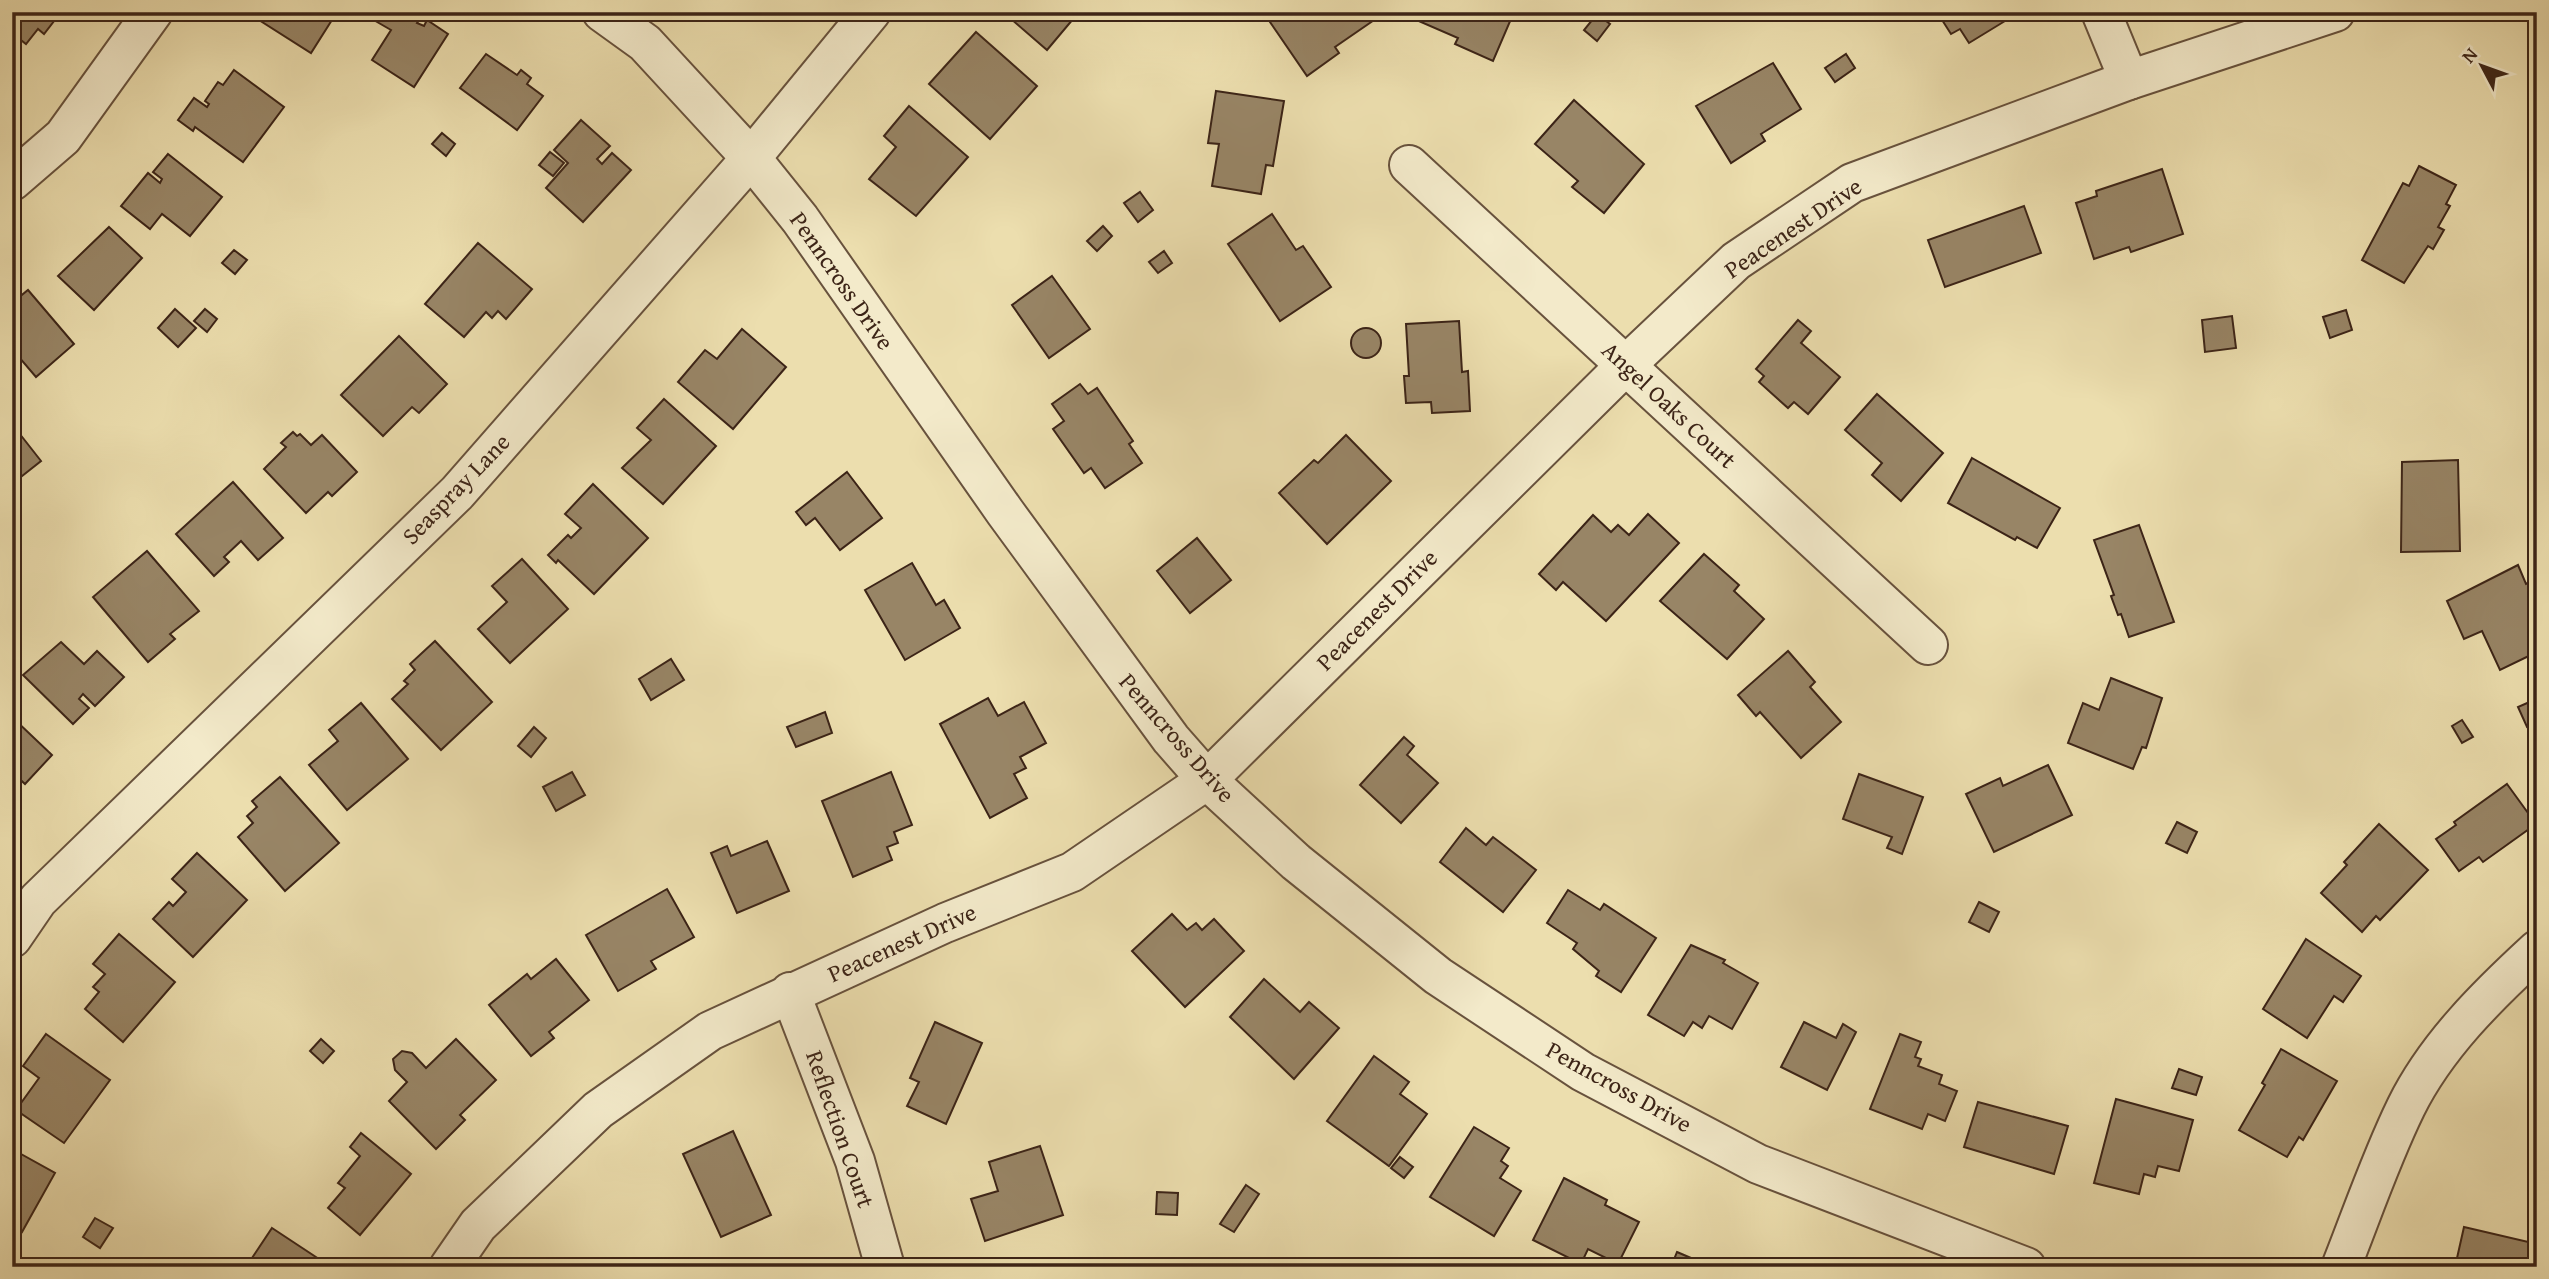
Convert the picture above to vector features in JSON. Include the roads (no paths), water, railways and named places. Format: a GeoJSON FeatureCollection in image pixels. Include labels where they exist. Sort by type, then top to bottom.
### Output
{"type":"FeatureCollection","features":[{"type":"Feature","properties":{"kind":"street"},"geometry":{"type":"LineString","coordinates":[[12,181],[63,137],[153,12]]}},
{"type":"Feature","properties":{"kind":"street","name":"Penncross Drive"},"geometry":{"type":"LineString","coordinates":[[602,12],[645,43],[751,158],[800,219],[1101,647],[1207,780],[1296,862],[1438,976],[1583,1072],[1758,1164],[2026,1267]]}},
{"type":"Feature","properties":{"kind":"street","name":"Seaspray Lane"},"geometry":{"type":"LineString","coordinates":[[12,938],[38,900],[457,493],[751,158],[871,12]]}},
{"type":"Feature","properties":{"kind":"street"},"geometry":{"type":"LineString","coordinates":[[2101,12],[2129,80]]}},
{"type":"Feature","properties":{"kind":"street","name":"Peacenest Drive"},"geometry":{"type":"LineString","coordinates":[[449,1267],[478,1225],[598,1110],[710,1031],[945,923],[1072,872],[1207,780],[1626,365],[1736,261],[1852,183],[2129,80],[2335,12]]}},
{"type":"Feature","properties":{"kind":"street","name":"Angel Oaks Court"},"geometry":{"type":"LineString","coordinates":[[1409,164],[1928,645]]}},
{"type":"Feature","properties":{"kind":"street"},"geometry":{"type":"LineString","coordinates":[[2341,1267],[2407,1105],[2435,1060],[2479,1005],[2537,950]]}},
{"type":"Feature","properties":{"kind":"street","name":"Reflection Court"},"geometry":{"type":"LineString","coordinates":[[790,992],[855,1161],[885,1267]]}}]}
